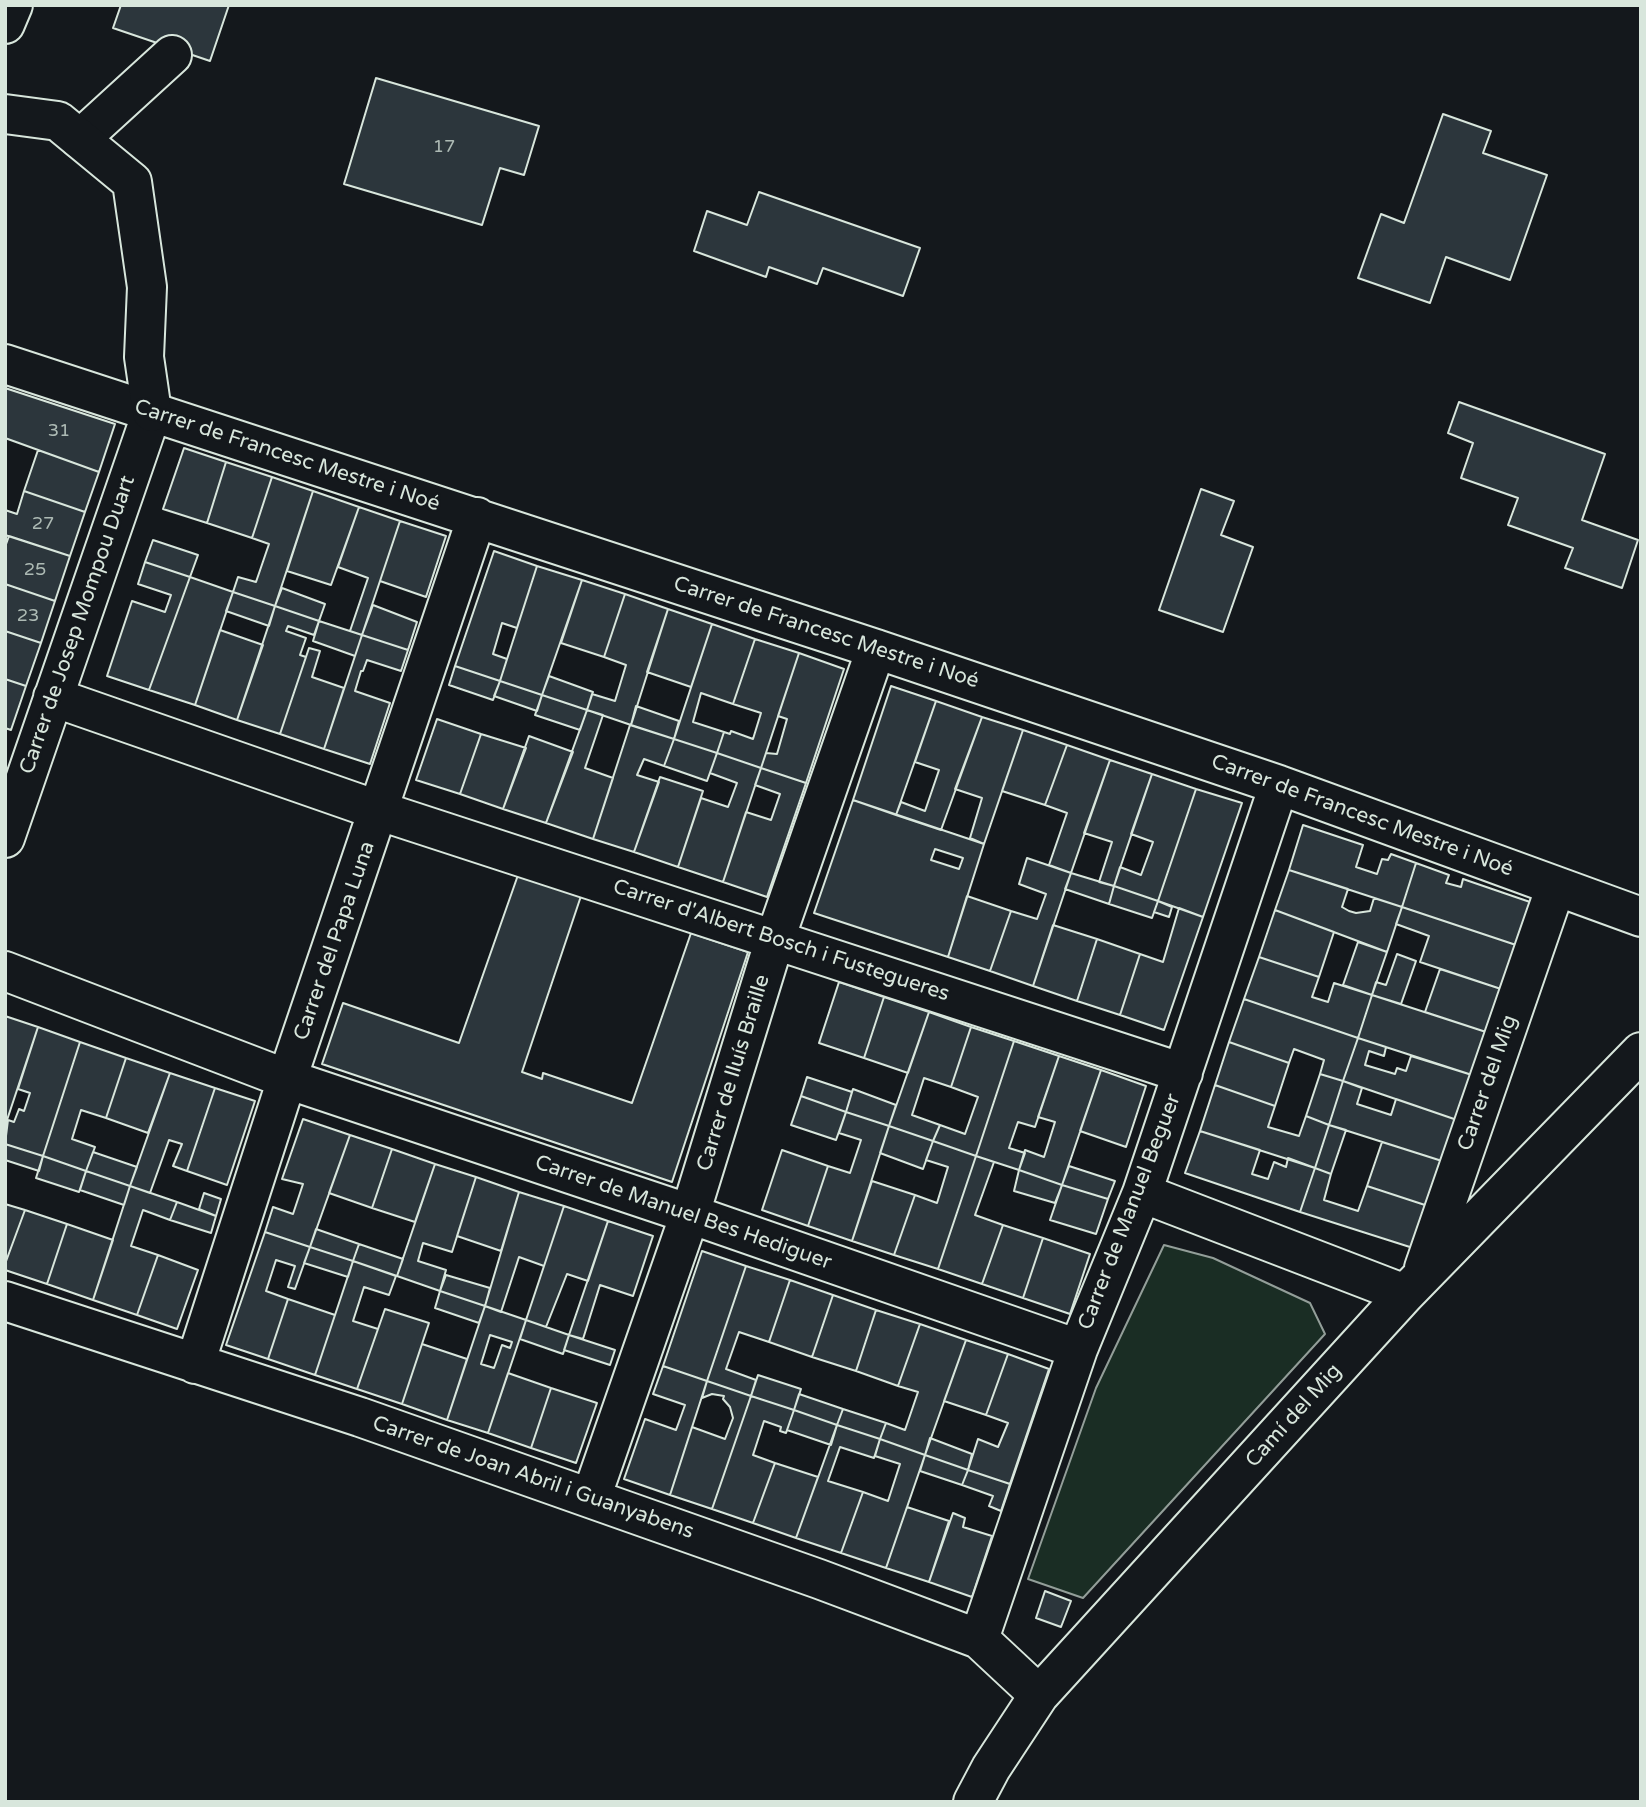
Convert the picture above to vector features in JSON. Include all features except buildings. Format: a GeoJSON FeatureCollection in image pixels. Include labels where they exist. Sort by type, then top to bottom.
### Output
{"type":"FeatureCollection","features":[{"type":"Feature","properties":{"kind":"street"},"geometry":{"type":"LineString","coordinates":[[5,24],[13,5]]}},
{"type":"Feature","properties":{"kind":"street"},"geometry":{"type":"LineString","coordinates":[[80,139],[172,55]]}},
{"type":"Feature","properties":{"kind":"street"},"geometry":{"type":"LineString","coordinates":[[5,114],[58,121],[132,182],[148,287],[144,357],[152,412]]}},
{"type":"Feature","properties":{"kind":"street","name":"Carrer de Francesc Mestre i Noé"},"geometry":{"type":"LineString","coordinates":[[5,364],[477,517],[1279,785],[1641,917]]}},
{"type":"Feature","properties":{"kind":"street","name":"Carrer de Josep Mompou Duart"},"geometry":{"type":"LineString","coordinates":[[6,835],[152,412]]}},
{"type":"Feature","properties":{"kind":"street","name":"Carrer del Papa Luna"},"geometry":{"type":"LineString","coordinates":[[195,1364],[287,1079],[380,811],[477,517]]}},
{"type":"Feature","properties":{"kind":"street","name":"Carrer de lluís Braille"},"geometry":{"type":"LineString","coordinates":[[591,1498],[690,1214],[775,939],[876,649]]}},
{"type":"Feature","properties":{"kind":"street","name":"Carrer d'Albert Bosch i Fustegueres"},"geometry":{"type":"LineString","coordinates":[[53,696],[380,811],[1183,1073]]}},
{"type":"Feature","properties":{"kind":"street","name":"Carrer de Manuel Beguer"},"geometry":{"type":"LineString","coordinates":[[979,1639],[1078,1349],[1142,1193],[1279,785]]}},
{"type":"Feature","properties":{"kind":"street","name":"Carrer del Mig"},"geometry":{"type":"LineString","coordinates":[[1413,1287],[1556,886]]}},
{"type":"Feature","properties":{"kind":"street","name":"Carrer de Manuel Bes Hediguer"},"geometry":{"type":"LineString","coordinates":[[5,971],[287,1079],[690,1214],[1078,1349]]}},
{"type":"Feature","properties":{"kind":"street","name":"Camí del Mig"},"geometry":{"type":"LineString","coordinates":[[973,1802],[991,1768],[1040,1695],[1413,1287],[1641,1052]]}},
{"type":"Feature","properties":{"kind":"street"},"geometry":{"type":"LineString","coordinates":[[1142,1193],[1413,1287]]}},
{"type":"Feature","properties":{"kind":"street","name":"Carrer de Joan Abril i Guanyabens"},"geometry":{"type":"LineString","coordinates":[[5,1301],[360,1417],[819,1579],[979,1639],[1040,1695]]}},
{"type":"Feature","properties":{"kind":"green space"},"geometry":{"type":"Polygon","coordinates":[[[1164,1245],[1213,1258],[1310,1303],[1325,1334],[1083,1598],[1028,1579],[1096,1388],[1164,1245]]]}}]}
